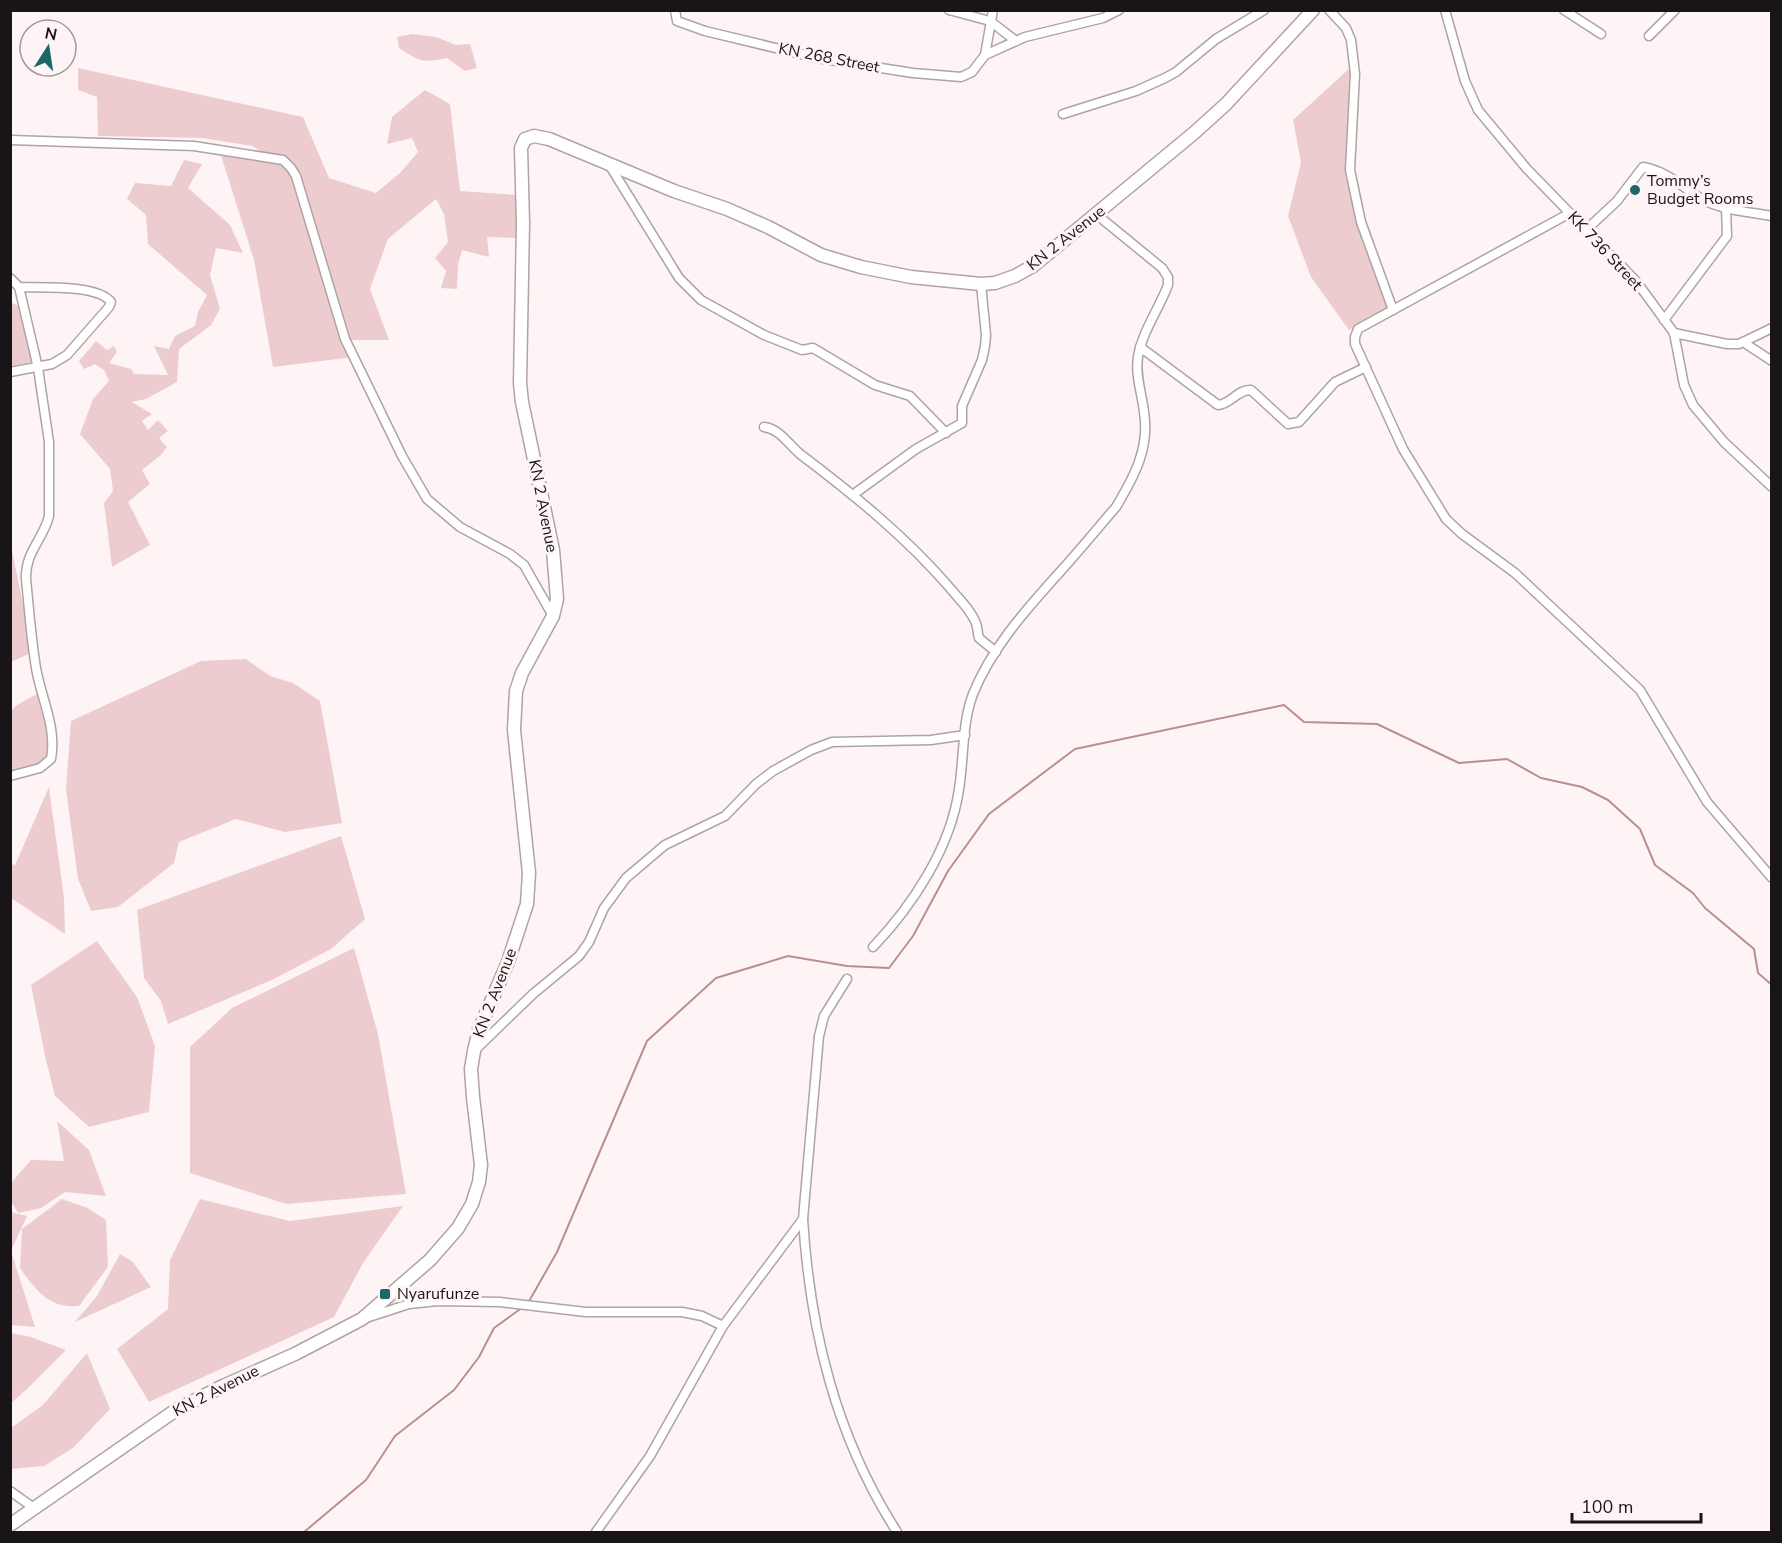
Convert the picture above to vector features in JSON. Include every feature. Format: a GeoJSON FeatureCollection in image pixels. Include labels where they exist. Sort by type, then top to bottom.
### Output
{"type":"FeatureCollection","features":[{"type":"Feature","properties":{"kind":"main road","name":"KN 2 Avenue"},"geometry":{"type":"LineString","coordinates":[[10,1525],[176,1410],[222,1386],[295,1354],[362,1319],[430,1260],[459,1228],[472,1204],[482,1165],[471,1069],[474,1051],[479,1030],[508,962],[527,904],[529,873],[514,730],[516,691],[522,673],[553,616],[557,586],[553,550],[520,383],[522,148],[525,139],[534,136],[549,139],[610,166],[727,209],[768,227],[821,255],[861,267],[911,277],[981,284],[995,283],[1033,266],[1226,104],[1313,10]]}},
{"type":"Feature","properties":{"kind":"street","name":"KN 268 Street"},"geometry":{"type":"LineString","coordinates":[[675,10],[677,21],[705,31],[817,58],[913,73],[967,75],[985,55]]}},
{"type":"Feature","properties":{"kind":"street"},"geometry":{"type":"LineString","coordinates":[[949,10],[990,21],[1016,41]]}},
{"type":"Feature","properties":{"kind":"street"},"geometry":{"type":"LineString","coordinates":[[985,55],[993,10]]}},
{"type":"Feature","properties":{"kind":"street"},"geometry":{"type":"LineString","coordinates":[[985,55],[1016,41],[1103,18],[1119,10]]}},
{"type":"Feature","properties":{"kind":"street"},"geometry":{"type":"LineString","coordinates":[[1063,114],[1136,91],[1165,78],[1176,72],[1216,39],[1264,10]]}},
{"type":"Feature","properties":{"kind":"street"},"geometry":{"type":"LineString","coordinates":[[1329,10],[1346,28],[1351,40],[1355,74],[1350,170],[1361,222],[1393,310]]}},
{"type":"Feature","properties":{"kind":"street","name":"KK 736 Street"},"geometry":{"type":"LineString","coordinates":[[1445,10],[1465,81],[1478,110],[1527,169],[1636,281],[1674,333],[1684,385],[1693,405],[1724,442],[1772,487]]}},
{"type":"Feature","properties":{"kind":"street"},"geometry":{"type":"LineString","coordinates":[[1564,10],[1601,34]]}},
{"type":"Feature","properties":{"kind":"street"},"geometry":{"type":"LineString","coordinates":[[1649,36],[1675,10]]}},
{"type":"Feature","properties":{"kind":"street"},"geometry":{"type":"LineString","coordinates":[[10,140],[194,146],[283,160],[296,176],[345,339],[402,456],[427,499],[460,527],[510,554],[524,565],[553,616]]}},
{"type":"Feature","properties":{"kind":"street"},"geometry":{"type":"LineString","coordinates":[[610,166],[679,278],[701,300],[764,335],[802,350],[813,348],[875,385],[910,396],[946,433]]}},
{"type":"Feature","properties":{"kind":"street"},"geometry":{"type":"LineString","coordinates":[[1586,230],[1617,201],[1643,167],[1672,177],[1703,200],[1772,216]]}},
{"type":"Feature","properties":{"kind":"street"},"geometry":{"type":"LineString","coordinates":[[1664,320],[1727,236],[1726,207]]}},
{"type":"Feature","properties":{"kind":"street"},"geometry":{"type":"LineString","coordinates":[[1570,213],[1358,329],[1355,337],[1356,344],[1403,449],[1446,519],[1462,534],[1515,573],[1640,690],[1707,802],[1772,878]]}},
{"type":"Feature","properties":{"kind":"street"},"geometry":{"type":"LineString","coordinates":[[873,947],[897,919],[946,840],[959,788],[972,697],[988,661],[1010,628],[1116,507],[1127,489],[1145,447],[1145,415],[1137,369],[1140,347],[1168,285],[1168,276],[1162,268],[1096,214]]}},
{"type":"Feature","properties":{"kind":"street"},"geometry":{"type":"LineString","coordinates":[[10,278],[20,286],[61,287],[102,294],[111,302],[110,307],[67,355],[52,364],[10,372]]}},
{"type":"Feature","properties":{"kind":"street"},"geometry":{"type":"LineString","coordinates":[[854,494],[916,449],[962,423],[962,406],[982,360],[986,335],[981,284]]}},
{"type":"Feature","properties":{"kind":"street"},"geometry":{"type":"LineString","coordinates":[[10,776],[39,768],[51,759],[52,750],[50,717],[36,670],[25,566],[46,527],[49,516],[49,442],[38,368],[20,286]]}},
{"type":"Feature","properties":{"kind":"street"},"geometry":{"type":"LineString","coordinates":[[1674,333],[1727,344],[1743,342],[1772,328]]}},
{"type":"Feature","properties":{"kind":"street"},"geometry":{"type":"LineString","coordinates":[[1743,342],[1772,361]]}},
{"type":"Feature","properties":{"kind":"street"},"geometry":{"type":"LineString","coordinates":[[1140,347],[1218,405],[1225,404],[1247,389],[1256,394],[1288,424],[1299,422],[1335,382],[1366,367]]}},
{"type":"Feature","properties":{"kind":"street"},"geometry":{"type":"LineString","coordinates":[[764,427],[772,428],[796,450],[854,494],[934,570],[973,616],[979,638],[996,652]]}},
{"type":"Feature","properties":{"kind":"street"},"geometry":{"type":"LineString","coordinates":[[474,1051],[533,994],[579,957],[590,942],[604,908],[626,878],[665,845],[725,816],[756,784],[773,771],[811,750],[832,742],[931,740],[965,735]]}},
{"type":"Feature","properties":{"kind":"street"},"geometry":{"type":"LineString","coordinates":[[847,979],[824,1016],[819,1036],[803,1219],[806,1265],[828,1383],[854,1452],[876,1501],[897,1533]]}},
{"type":"Feature","properties":{"kind":"street"},"geometry":{"type":"LineString","coordinates":[[596,1533],[650,1456],[723,1326],[803,1219]]}},
{"type":"Feature","properties":{"kind":"street"},"geometry":{"type":"LineString","coordinates":[[362,1319],[419,1303],[500,1302],[586,1312],[682,1312],[702,1316],[723,1326]]}},
{"type":"Feature","properties":{"kind":"street"},"geometry":{"type":"LineString","coordinates":[[10,1491],[34,1508]]}},
{"type":"Feature","properties":{"kind":"shaded area"},"geometry":{"type":"Polygon","coordinates":[[[412,34],[436,37],[456,45],[470,44],[477,68],[465,71],[447,58],[426,61],[412,56],[399,48],[397,37],[412,34]]]}},
{"type":"Feature","properties":{"kind":"shaded area"},"geometry":{"type":"Polygon","coordinates":[[[78,68],[303,117],[329,178],[376,193],[400,173],[418,152],[412,138],[387,144],[392,117],[425,90],[450,104],[460,191],[516,195],[516,238],[487,237],[489,257],[462,250],[458,265],[457,289],[441,288],[446,271],[435,258],[448,242],[444,214],[436,199],[388,239],[370,289],[389,340],[347,340],[354,357],[273,367],[254,260],[219,149],[287,165],[252,146],[202,138],[98,136],[97,97],[78,90],[78,68]]]}},
{"type":"Feature","properties":{"kind":"shaded area"},"geometry":{"type":"Polygon","coordinates":[[[1350,68],[1351,144],[1345,169],[1352,203],[1388,310],[1349,330],[1311,277],[1288,216],[1301,162],[1293,120],[1350,68]]]}},
{"type":"Feature","properties":{"kind":"shaded area"},"geometry":{"type":"Polygon","coordinates":[[[184,160],[202,164],[188,188],[230,225],[243,253],[216,248],[210,275],[220,309],[211,325],[179,349],[177,382],[146,399],[132,402],[152,414],[142,421],[148,430],[158,420],[168,431],[159,438],[167,447],[161,455],[142,470],[150,484],[128,502],[150,545],[112,567],[104,503],[113,491],[110,469],[80,434],[93,399],[109,381],[104,370],[95,364],[84,369],[79,361],[96,341],[107,350],[114,346],[117,352],[109,363],[131,369],[134,374],[168,375],[154,346],[169,349],[175,336],[195,326],[198,312],[207,295],[148,244],[146,215],[127,199],[135,183],[171,186],[184,160]]]}},
{"type":"Feature","properties":{"kind":"shaded area"},"geometry":{"type":"Polygon","coordinates":[[[11,303],[22,307],[36,361],[11,366],[11,303]]]}},
{"type":"Feature","properties":{"kind":"shaded area"},"geometry":{"type":"Polygon","coordinates":[[[12,551],[33,652],[11,662],[10,552],[12,551]]]}},
{"type":"Feature","properties":{"kind":"shaded area"},"geometry":{"type":"Polygon","coordinates":[[[246,659],[270,676],[293,683],[320,701],[342,823],[285,832],[236,819],[179,842],[174,863],[118,907],[91,911],[78,879],[66,789],[71,721],[201,661],[246,659]]]}},
{"type":"Feature","properties":{"kind":"shaded area"},"geometry":{"type":"Polygon","coordinates":[[[39,693],[50,720],[49,756],[37,769],[11,774],[10,712],[17,705],[39,693]]]}},
{"type":"Feature","properties":{"kind":"shaded area"},"geometry":{"type":"Polygon","coordinates":[[[49,787],[64,898],[65,934],[11,898],[11,864],[15,865],[49,787]]]}},
{"type":"Feature","properties":{"kind":"shaded area"},"geometry":{"type":"Polygon","coordinates":[[[341,836],[365,919],[331,949],[272,980],[168,1024],[161,1001],[144,978],[137,910],[341,836]]]}},
{"type":"Feature","properties":{"kind":"shaded area"},"geometry":{"type":"Polygon","coordinates":[[[97,941],[137,997],[155,1046],[149,1112],[89,1127],[55,1096],[31,985],[97,941]]]}},
{"type":"Feature","properties":{"kind":"shaded area"},"geometry":{"type":"Polygon","coordinates":[[[354,948],[378,1034],[406,1194],[286,1204],[190,1173],[190,1047],[232,1008],[354,948]]]}},
{"type":"Feature","properties":{"kind":"shaded area"},"geometry":{"type":"Polygon","coordinates":[[[57,1121],[89,1150],[106,1196],[65,1192],[41,1208],[18,1213],[11,1201],[11,1183],[31,1160],[64,1161],[57,1121]]]}},
{"type":"Feature","properties":{"kind":"shaded area"},"geometry":{"type":"Polygon","coordinates":[[[62,1199],[88,1208],[106,1220],[108,1267],[79,1306],[51,1301],[32,1284],[20,1268],[22,1229],[62,1199]]]}},
{"type":"Feature","properties":{"kind":"shaded area"},"geometry":{"type":"Polygon","coordinates":[[[200,1199],[290,1221],[403,1206],[363,1263],[334,1317],[149,1402],[117,1349],[168,1309],[170,1260],[200,1199]]]}},
{"type":"Feature","properties":{"kind":"shaded area"},"geometry":{"type":"Polygon","coordinates":[[[11,1212],[27,1216],[11,1251],[11,1212]]]}},
{"type":"Feature","properties":{"kind":"shaded area"},"geometry":{"type":"Polygon","coordinates":[[[11,1251],[35,1327],[11,1325],[11,1251]]]}},
{"type":"Feature","properties":{"kind":"shaded area"},"geometry":{"type":"Polygon","coordinates":[[[120,1254],[133,1262],[151,1287],[75,1322],[97,1296],[120,1254]]]}},
{"type":"Feature","properties":{"kind":"shaded area"},"geometry":{"type":"Polygon","coordinates":[[[11,1333],[31,1337],[66,1350],[11,1403],[11,1333]]]}},
{"type":"Feature","properties":{"kind":"shaded area"},"geometry":{"type":"Polygon","coordinates":[[[87,1353],[110,1409],[73,1448],[44,1466],[11,1469],[11,1428],[43,1405],[87,1353]]]}},
{"type":"Feature","properties":{"kind":"waterway"},"geometry":{"type":"LineString","coordinates":[[528,1303],[557,1252],[647,1041],[716,978],[788,956],[847,966],[889,968],[913,936],[948,871],[989,814],[1075,749],[1284,705],[1304,722],[1377,724],[1459,763],[1507,759],[1541,778],[1582,787],[1608,800],[1640,829],[1655,865],[1693,893],[1705,908],[1754,949],[1758,973],[1772,985]]}},
{"type":"Feature","properties":{"kind":"waterway"},"geometry":{"type":"LineString","coordinates":[[304,1532],[366,1480],[395,1436],[454,1390],[479,1357],[494,1328],[523,1307]]}},
{"type":"Feature","properties":{"kind":"place","name":"Tommy’s Budget Rooms"},"geometry":{"type":"Point","coordinates":[1635,190]}},
{"type":"Feature","properties":{"kind":"place","name":"Nyarufunze"},"geometry":{"type":"Point","coordinates":[385,1294]}}]}
